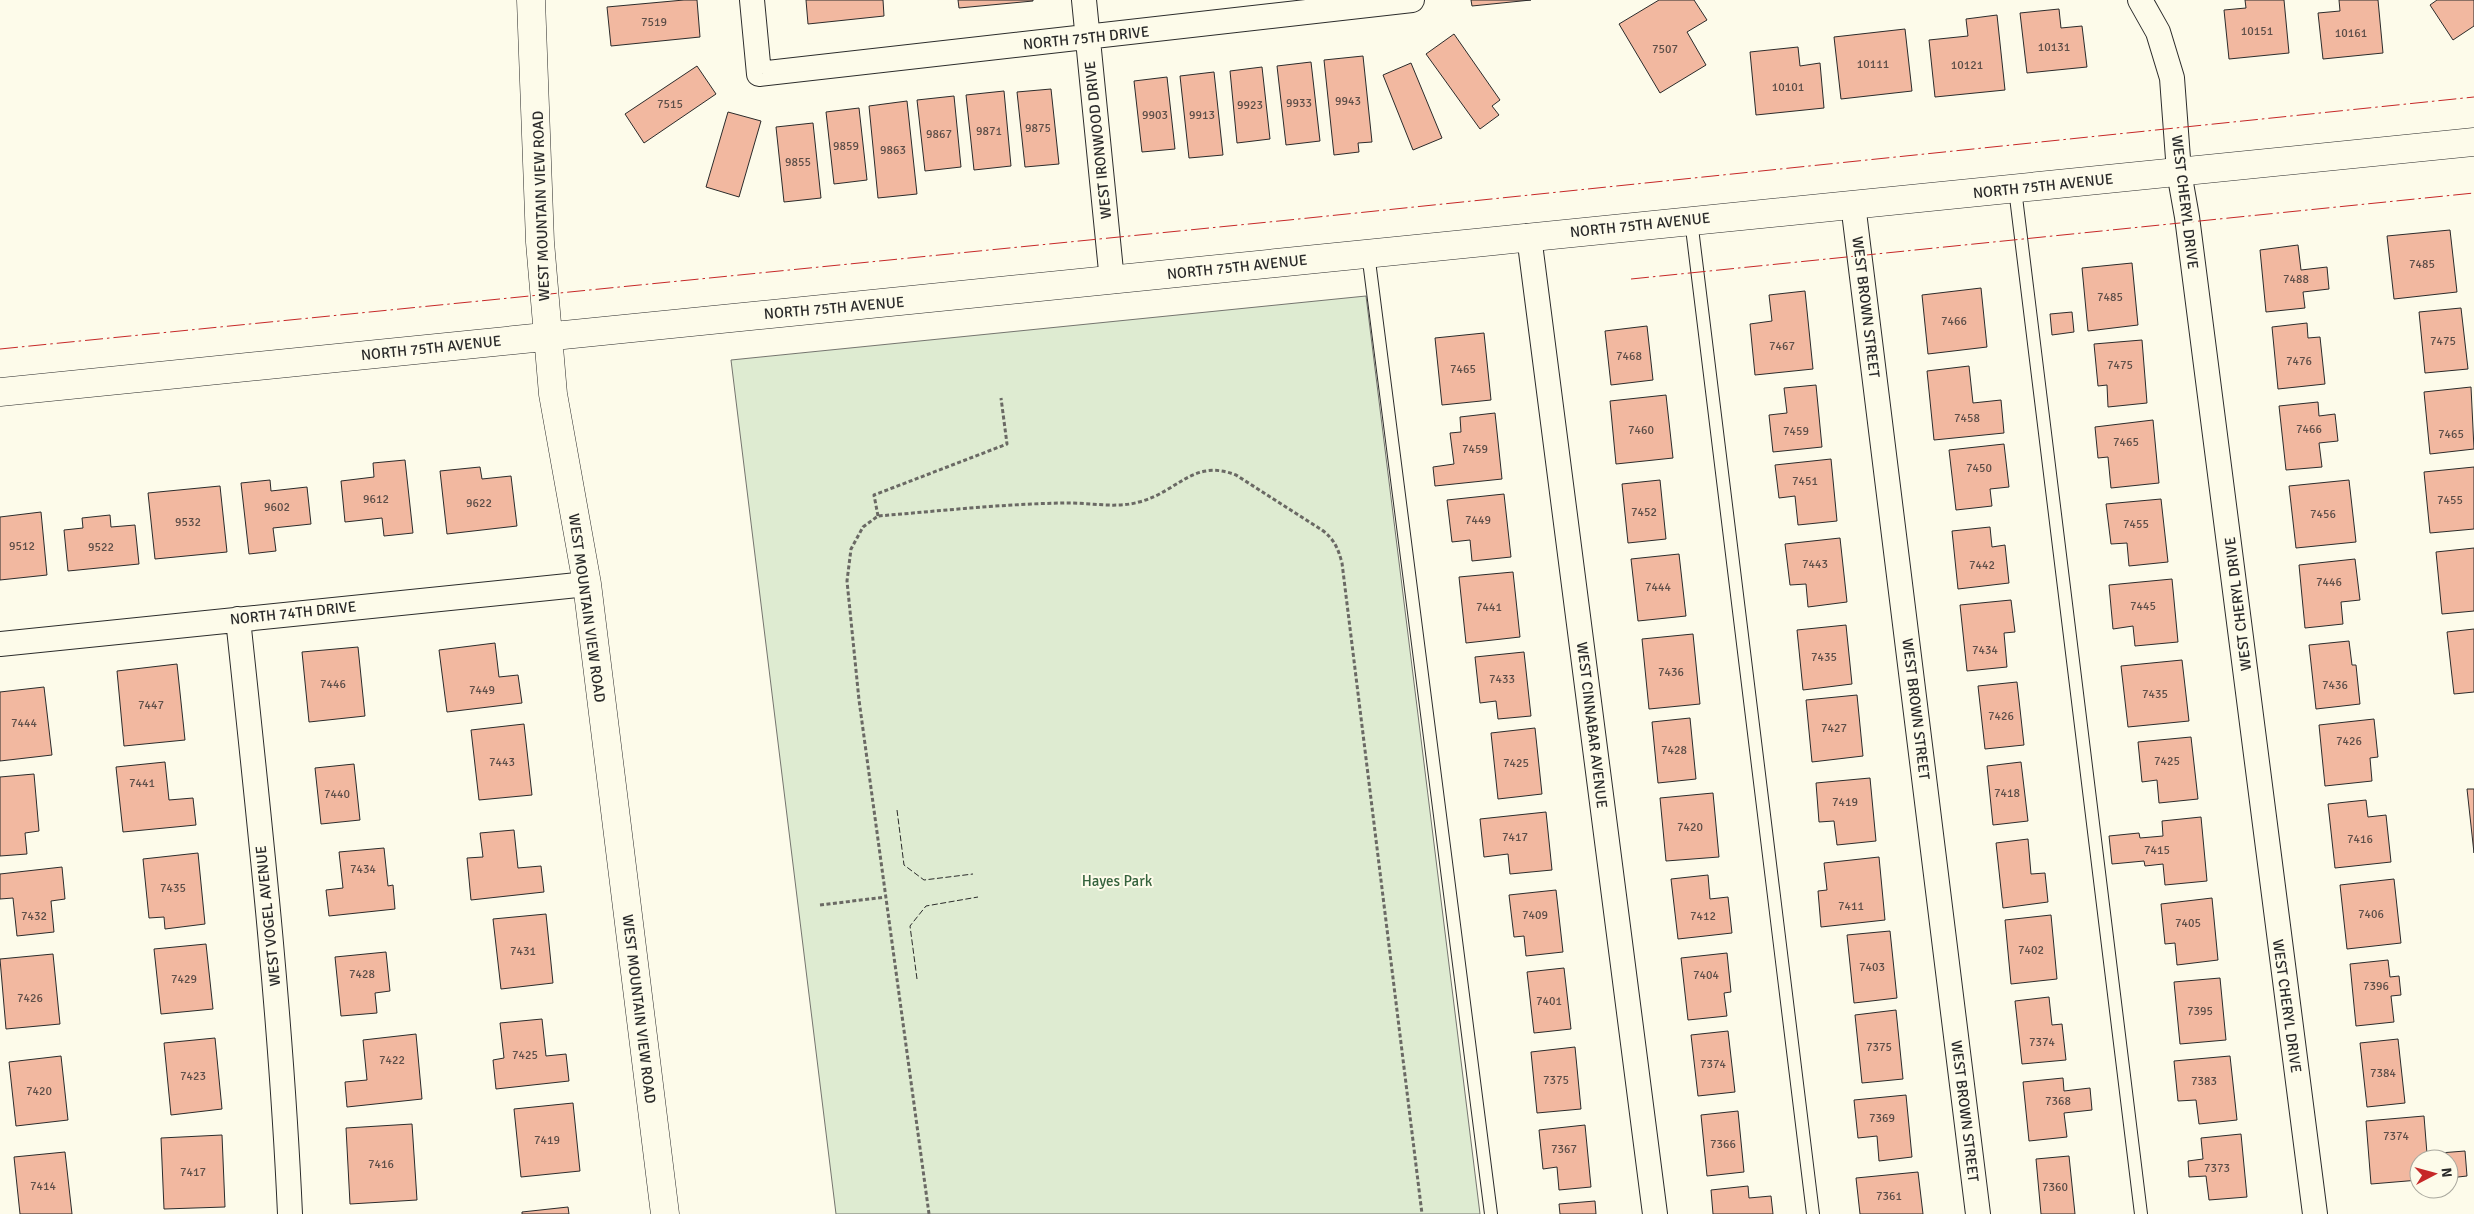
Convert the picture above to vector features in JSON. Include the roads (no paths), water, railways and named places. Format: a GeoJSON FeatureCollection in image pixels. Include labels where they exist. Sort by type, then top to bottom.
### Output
{"type":"FeatureCollection","features":[{"type":"Feature","properties":{"kind":"main road","name":"WEST MOUNTAIN VIEW ROAD"},"geometry":{"type":"LineString","coordinates":[[532,0],[540,242],[553,394],[586,584],[665,1214]]}},
{"type":"Feature","properties":{"kind":"main road","name":"NORTH 75TH AVENUE"},"geometry":{"type":"LineString","coordinates":[[0,392],[2474,142]]}},
{"type":"Feature","properties":{"kind":"street","name":"NORTH 75TH DRIVE"},"geometry":{"type":"LineString","coordinates":[[752,0],[759,74],[1412,1]]}},
{"type":"Feature","properties":{"kind":"street","name":"WEST IRONWOOD DRIVE"},"geometry":{"type":"LineString","coordinates":[[1084,0],[1112,280]]}},
{"type":"Feature","properties":{"kind":"street","name":"WEST CHERYL DRIVE"},"geometry":{"type":"LineString","coordinates":[[2140,0],[2158,32],[2172,78],[2179,172],[2187,217],[2228,527],[2279,950],[2315,1214]]}},
{"type":"Feature","properties":{"kind":"street","name":"WEST BROWN STREET"},"geometry":{"type":"LineString","coordinates":[[1854,204],[1978,1214]]}},
{"type":"Feature","properties":{"kind":"street","name":"WEST CINNABAR AVENUE"},"geometry":{"type":"LineString","coordinates":[[1529,236],[1654,1214]]}},
{"type":"Feature","properties":{"kind":"street","name":"NORTH 74TH DRIVE"},"geometry":{"type":"LineString","coordinates":[[0,644],[586,584]]}},
{"type":"Feature","properties":{"kind":"street","name":"WEST VOGEL AVENUE"},"geometry":{"type":"LineString","coordinates":[[238,619],[274,962],[286,1114],[290,1214]]}},
{"type":"Feature","properties":{"kind":"lane"},"geometry":{"type":"LineString","coordinates":[[2015,189],[2140,1214]]}},
{"type":"Feature","properties":{"kind":"lane"},"geometry":{"type":"LineString","coordinates":[[1691,220],[1813,1214]]}},
{"type":"Feature","properties":{"kind":"lane"},"geometry":{"type":"LineString","coordinates":[[1368,253],[1491,1214]]}},
{"type":"Feature","properties":{"kind":"park label","name":"Hayes Park"},"geometry":{"type":"Point","coordinates":[1117,881]}}]}
